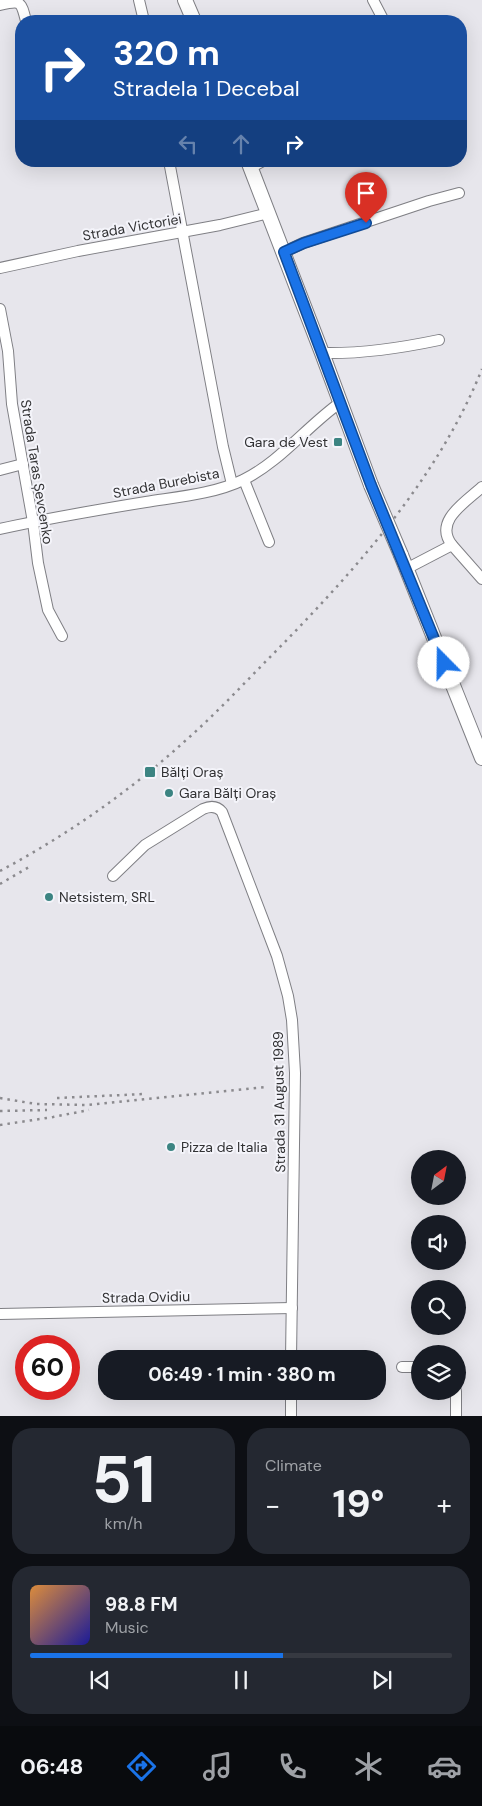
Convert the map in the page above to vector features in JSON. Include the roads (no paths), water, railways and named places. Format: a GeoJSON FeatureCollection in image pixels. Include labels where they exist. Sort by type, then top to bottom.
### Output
{"type":"FeatureCollection","features":[{"type":"Feature","properties":{"kind":"main road"},"geometry":{"type":"LineString","coordinates":[[186,0],[192,15]]}},
{"type":"Feature","properties":{"kind":"main road"},"geometry":{"type":"LineString","coordinates":[[250,167],[371,485],[482,758]]}},
{"type":"Feature","properties":{"kind":"street"},"geometry":{"type":"LineString","coordinates":[[139,0],[143,15]]}},
{"type":"Feature","properties":{"kind":"street"},"geometry":{"type":"LineString","coordinates":[[373,0],[381,15]]}},
{"type":"Feature","properties":{"kind":"street"},"geometry":{"type":"LineString","coordinates":[[0,5],[19,3],[24,9],[25,15]]}},
{"type":"Feature","properties":{"kind":"street"},"geometry":{"type":"LineString","coordinates":[[170,167],[223,447],[232,484]]}},
{"type":"Feature","properties":{"kind":"street"},"geometry":{"type":"LineString","coordinates":[[284,252],[338,231],[459,193]]}},
{"type":"Feature","properties":{"kind":"street","name":"Strada Victoriei"},"geometry":{"type":"LineString","coordinates":[[0,268],[269,213]]}},
{"type":"Feature","properties":{"kind":"street","name":"Strada Taras Șevcenko"},"geometry":{"type":"LineString","coordinates":[[0,309],[8,351],[12,404],[45,600],[62,636]]}},
{"type":"Feature","properties":{"kind":"street"},"geometry":{"type":"LineString","coordinates":[[322,353],[380,350],[439,340]]}},
{"type":"Feature","properties":{"kind":"street","name":"Strada Burebista"},"geometry":{"type":"LineString","coordinates":[[0,529],[179,497],[212,490],[244,480],[273,460],[341,402]]}},
{"type":"Feature","properties":{"kind":"street"},"geometry":{"type":"LineString","coordinates":[[0,470],[23,464]]}},
{"type":"Feature","properties":{"kind":"street"},"geometry":{"type":"LineString","coordinates":[[244,480],[269,542]]}},
{"type":"Feature","properties":{"kind":"street"},"geometry":{"type":"LineString","coordinates":[[482,487],[458,508],[446,524],[446,535],[452,545],[482,579]]}},
{"type":"Feature","properties":{"kind":"street"},"geometry":{"type":"LineString","coordinates":[[406,569],[452,545]]}},
{"type":"Feature","properties":{"kind":"street","name":"Strada 31 August 1989"},"geometry":{"type":"LineString","coordinates":[[113,876],[139,850],[158,836],[203,809],[213,807],[222,812],[277,956],[288,996],[292,1020],[295,1073],[291,1350]]}},
{"type":"Feature","properties":{"kind":"street","name":"Strada Ovidiu"},"geometry":{"type":"LineString","coordinates":[[0,1314],[292,1308]]}},
{"type":"Feature","properties":{"kind":"street"},"geometry":{"type":"LineString","coordinates":[[402,1367],[411,1367]]}},
{"type":"Feature","properties":{"kind":"street"},"geometry":{"type":"LineString","coordinates":[[291,1400],[291,1416]]}},
{"type":"Feature","properties":{"kind":"street"},"geometry":{"type":"LineString","coordinates":[[456,1400],[456,1416]]}},
{"type":"Feature","properties":{"kind":"railway"},"geometry":{"type":"LineString","coordinates":[[0,871],[49,843],[97,812],[164,760],[209,719],[309,617],[367,552],[420,483],[464,408],[482,369]]}},
{"type":"Feature","properties":{"kind":"railway"},"geometry":{"type":"LineString","coordinates":[[0,884],[29,867]]}},
{"type":"Feature","properties":{"kind":"railway"},"geometry":{"type":"LineString","coordinates":[[0,1098],[36,1104],[88,1105],[266,1087]]}},
{"type":"Feature","properties":{"kind":"railway"},"geometry":{"type":"LineString","coordinates":[[57,1098],[144,1094]]}},
{"type":"Feature","properties":{"kind":"railway"},"geometry":{"type":"LineString","coordinates":[[0,1111],[47,1110]]}},
{"type":"Feature","properties":{"kind":"railway"},"geometry":{"type":"LineString","coordinates":[[0,1125],[89,1110]]}},
{"type":"Feature","properties":{"kind":"place","name":"Gara de Vest"},"geometry":{"type":"Point","coordinates":[338,442]}},
{"type":"Feature","properties":{"kind":"place","name":"Bălți Oraș"},"geometry":{"type":"Point","coordinates":[150,772]}},
{"type":"Feature","properties":{"kind":"place","name":"Gara Bălți Oraș"},"geometry":{"type":"Point","coordinates":[169,793]}},
{"type":"Feature","properties":{"kind":"place","name":"Netsistem, SRL"},"geometry":{"type":"Point","coordinates":[49,897]}},
{"type":"Feature","properties":{"kind":"place","name":"Pizza de Italia"},"geometry":{"type":"Point","coordinates":[171,1147]}}]}
